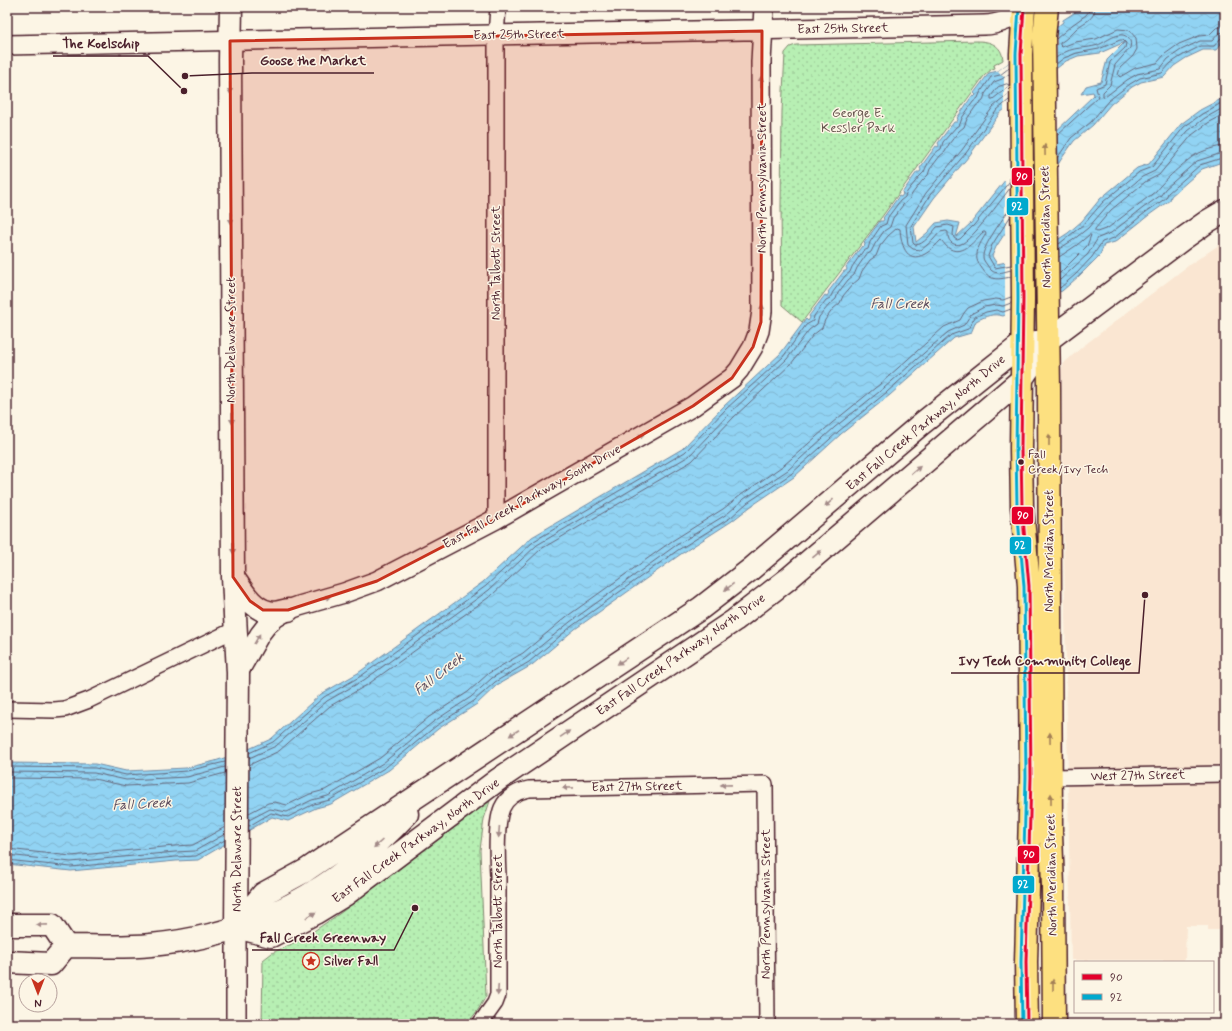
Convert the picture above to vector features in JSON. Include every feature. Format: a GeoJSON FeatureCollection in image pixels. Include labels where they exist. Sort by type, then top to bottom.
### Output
{"type":"FeatureCollection","features":[{"type":"Feature","properties":{"kind":"main road","name":"North Delaware Street"},"geometry":{"type":"LineString","coordinates":[[232,7],[230,41],[233,577],[237,680],[236,927]]}},
{"type":"Feature","properties":{"kind":"main road","name":"North Meridian Street"},"geometry":{"type":"LineString","coordinates":[[1047,7],[1044,37],[1054,1024]]}},
{"type":"Feature","properties":{"kind":"main road","name":"North Meridian Street"},"geometry":{"type":"LineString","coordinates":[[1025,8],[1021,54],[1023,320],[1021,380],[1022,507],[1029,586],[1030,770],[1026,1024]]}},
{"type":"Feature","properties":{"kind":"main road"},"geometry":{"type":"LineString","coordinates":[[1048,340],[1178,242],[1225,211]]}},
{"type":"Feature","properties":{"kind":"main road","name":"East Fall Creek Parkway, North Drive"},"geometry":{"type":"LineString","coordinates":[[1048,340],[1021,380],[788,579],[736,620],[499,779],[346,894],[315,913],[271,936],[236,927],[263,894],[311,867],[701,608],[777,548],[920,425],[1022,344],[1048,340]]}},
{"type":"Feature","properties":{"kind":"main road"},"geometry":{"type":"LineString","coordinates":[[233,577],[250,601],[263,610],[269,612],[288,610]]}},
{"type":"Feature","properties":{"kind":"main road"},"geometry":{"type":"LineString","coordinates":[[7,926],[52,925],[66,946]]}},
{"type":"Feature","properties":{"kind":"main road"},"geometry":{"type":"LineString","coordinates":[[66,946],[128,947],[152,945],[198,938],[236,927]]}},
{"type":"Feature","properties":{"kind":"main road"},"geometry":{"type":"LineString","coordinates":[[7,962],[51,964],[66,946]]}},
{"type":"Feature","properties":{"kind":"street","name":"North Talbott Street"},"geometry":{"type":"LineString","coordinates":[[496,519],[496,36],[498,7]]}},
{"type":"Feature","properties":{"kind":"street","name":"North Pennsylvania Street"},"geometry":{"type":"LineString","coordinates":[[753,347],[759,331],[762,311],[761,62],[764,7]]}},
{"type":"Feature","properties":{"kind":"street","name":"East 25th Street"},"geometry":{"type":"LineString","coordinates":[[7,45],[762,31],[994,25],[1025,8]]}},
{"type":"Feature","properties":{"kind":"street","name":"East Fall Creek Parkway, South Drive"},"geometry":{"type":"LineString","coordinates":[[288,610],[377,581],[496,519],[693,406],[732,378],[739,370],[753,347]]}},
{"type":"Feature","properties":{"kind":"street","name":"North Delaware Street"},"geometry":{"type":"LineString","coordinates":[[237,680],[260,634],[267,625],[288,610]]}},
{"type":"Feature","properties":{"kind":"street"},"geometry":{"type":"LineString","coordinates":[[7,709],[54,710],[64,709],[76,705],[236,629]]}},
{"type":"Feature","properties":{"kind":"street","name":"West 27th Street"},"geometry":{"type":"LineString","coordinates":[[1051,777],[1225,774]]}},
{"type":"Feature","properties":{"kind":"street","name":"North Pennsylvania Street"},"geometry":{"type":"LineString","coordinates":[[765,784],[767,1024]]}},
{"type":"Feature","properties":{"kind":"street","name":"East 27th Street"},"geometry":{"type":"LineString","coordinates":[[511,797],[521,791],[529,789],[765,784]]}},
{"type":"Feature","properties":{"kind":"street","name":"North Talbott Street"},"geometry":{"type":"LineString","coordinates":[[480,1024],[495,1003],[498,995],[497,850],[500,816],[504,804],[511,797]]}},
{"type":"Feature","properties":{"kind":"street","name":"North Delaware Street"},"geometry":{"type":"LineString","coordinates":[[236,927],[236,1024]]}},
{"type":"Feature","properties":{"kind":"highlighted area"},"geometry":{"type":"Polygon","coordinates":[[[762,31],[761,322],[753,347],[732,378],[693,406],[496,519],[377,581],[288,610],[263,610],[250,601],[233,577],[230,41],[762,31]]]}},
{"type":"Feature","properties":{"kind":"shaded area"},"geometry":{"type":"Polygon","coordinates":[[[1225,241],[1225,1024],[1221,930],[1208,930],[1208,926],[1186,926],[1185,960],[1071,960],[1061,369],[1064,363],[1082,347],[1189,265],[1225,241]]]}},
{"type":"Feature","properties":{"kind":"green space","name":"George E. Kessler Park"},"geometry":{"type":"Polygon","coordinates":[[[977,41],[991,43],[998,47],[1003,60],[994,65],[995,68],[984,76],[881,218],[802,322],[782,305],[782,111],[785,53],[790,47],[796,45],[977,41]]]}},
{"type":"Feature","properties":{"kind":"green space"},"geometry":{"type":"Polygon","coordinates":[[[490,801],[484,819],[480,850],[486,996],[478,1010],[467,1024],[262,1024],[263,960],[272,953],[302,939],[339,914],[490,801]]]}},
{"type":"Feature","properties":{"kind":"water","name":"Fall Creek"},"geometry":{"type":"Polygon","coordinates":[[[1083,7],[1225,7],[1225,39],[1216,50],[1203,50],[1186,58],[1174,66],[1164,77],[1141,82],[1132,87],[1111,104],[1093,125],[1074,141],[1046,184],[1009,227],[992,256],[997,264],[1011,261],[1045,248],[1068,233],[1082,221],[1100,199],[1137,168],[1149,164],[1181,124],[1200,110],[1225,97],[1225,161],[1202,169],[1171,196],[1170,200],[1115,242],[1104,245],[1100,255],[1062,291],[1003,316],[990,316],[976,321],[971,333],[954,338],[890,395],[841,434],[794,477],[575,629],[532,665],[497,685],[477,704],[438,729],[389,770],[331,804],[316,808],[288,821],[272,817],[198,860],[71,871],[7,864],[7,763],[95,764],[126,771],[186,768],[215,761],[242,752],[271,739],[321,694],[358,673],[483,582],[532,537],[682,449],[724,406],[780,354],[806,319],[808,321],[810,318],[809,316],[825,295],[827,296],[829,293],[828,292],[844,271],[846,271],[846,267],[862,246],[864,247],[864,243],[880,221],[883,221],[883,218],[899,196],[901,197],[903,194],[902,193],[917,172],[920,172],[920,168],[936,146],[938,147],[938,143],[954,122],[957,122],[957,118],[972,96],[974,97],[976,95],[974,93],[989,73],[998,71],[1057,27],[1063,22],[1063,20],[1083,7]],[[1125,42],[1100,53],[1078,56],[1066,61],[1000,113],[969,156],[934,198],[914,227],[916,242],[936,223],[948,221],[960,223],[956,237],[971,223],[1006,179],[1094,95],[1093,92],[1081,94],[1086,86],[1101,82],[1107,60],[1125,42]]]}},
{"type":"Feature","properties":{"kind":"pier"},"geometry":{"type":"Polygon","coordinates":[[[1057,27],[1057,71],[1004,112],[1004,77],[998,71],[1057,27]]]}},
{"type":"Feature","properties":{"kind":"pier"},"geometry":{"type":"Polygon","coordinates":[[[1058,127],[1058,167],[1047,185],[1022,211],[1005,236],[1005,178],[1058,127]]]}},
{"type":"Feature","properties":{"kind":"pier"},"geometry":{"type":"Polygon","coordinates":[[[1059,236],[1060,291],[1050,298],[1005,318],[1005,260],[1044,246],[1059,236]]]}},
{"type":"Feature","properties":{"kind":"transit line","name":"92"},"geometry":{"type":"LineString","coordinates":[[1019,7],[1016,54],[1018,299],[1016,448],[1017,507],[1024,586],[1026,777],[1021,962],[1022,1024]]}},
{"type":"Feature","properties":{"kind":"transit line","name":"90"},"geometry":{"type":"LineString","coordinates":[[1024,7],[1021,54],[1023,299],[1021,448],[1022,507],[1029,586],[1031,777],[1026,962],[1027,1024]]}},
{"type":"Feature","properties":{"kind":"place","name":"Goose the Market"},"geometry":{"type":"Point","coordinates":[185,76]}},
{"type":"Feature","properties":{"kind":"place","name":"The Koelschip"},"geometry":{"type":"Point","coordinates":[184,91]}},
{"type":"Feature","properties":{"kind":"place","name":"Fall Creek/Ivy Tech"},"geometry":{"type":"Point","coordinates":[1021,462]}},
{"type":"Feature","properties":{"kind":"place","name":"Ivy Tech Community College"},"geometry":{"type":"Point","coordinates":[1145,595]}},
{"type":"Feature","properties":{"kind":"place","name":"Fall Creek Greenway"},"geometry":{"type":"Point","coordinates":[415,908]}},
{"type":"Feature","properties":{"kind":"place","name":"Silver Fall"},"geometry":{"type":"Point","coordinates":[311,961]}}]}
